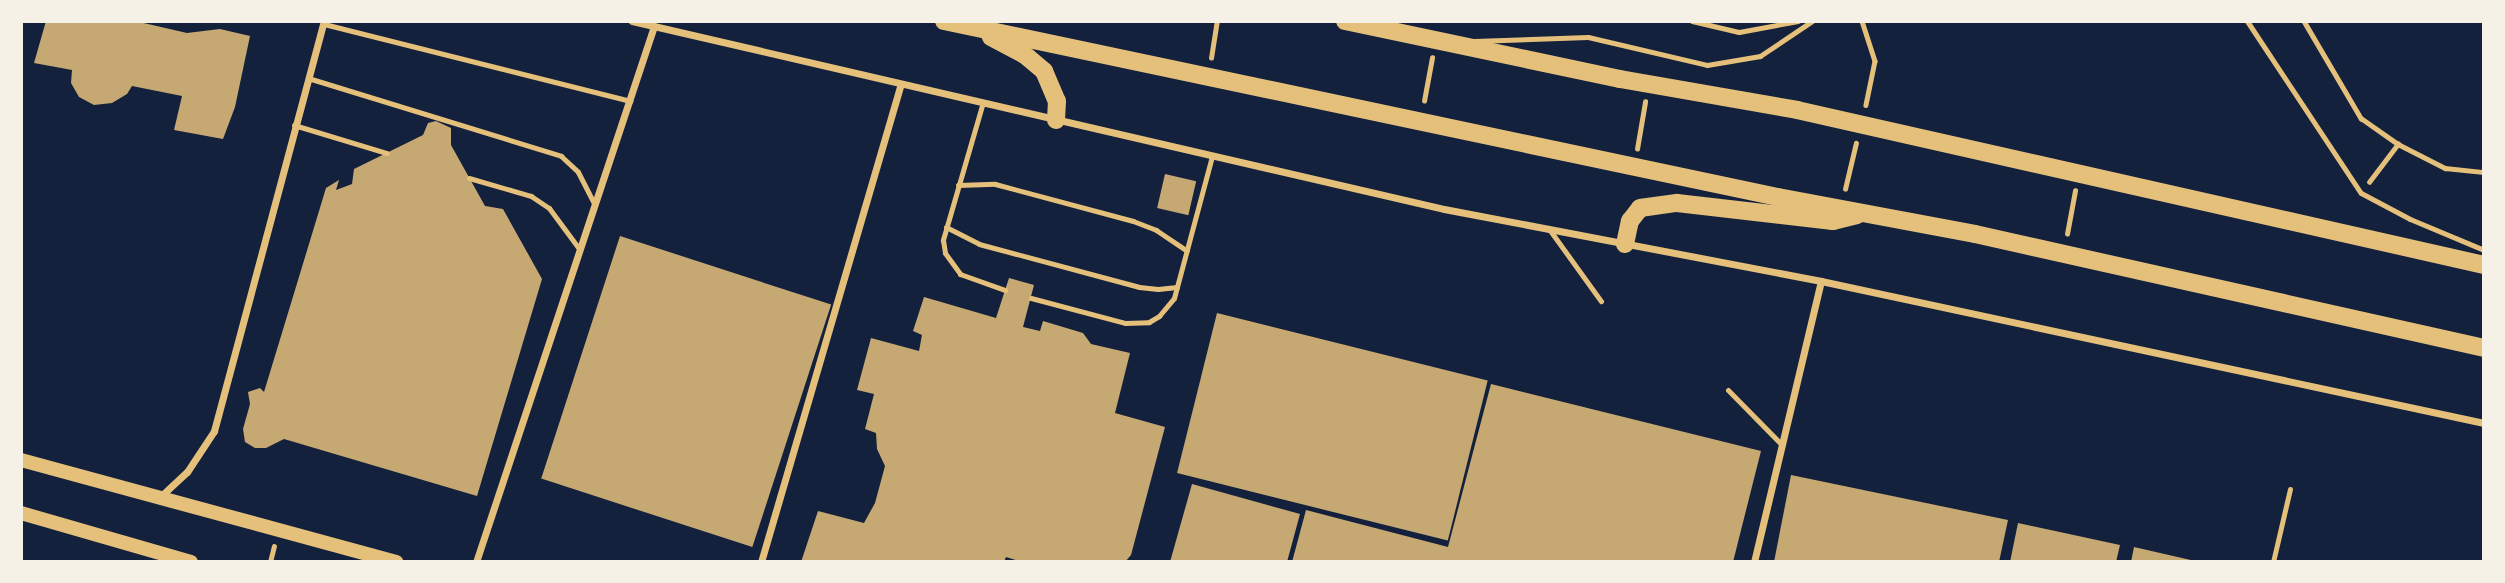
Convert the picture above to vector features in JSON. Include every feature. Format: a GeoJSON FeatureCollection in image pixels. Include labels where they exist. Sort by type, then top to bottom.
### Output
{"type":"FeatureCollection","features":[{"type":"Feature","properties":{"kind":"main road"},"geometry":{"type":"LineString","coordinates":[[944,21],[1634,167],[2063,254],[2484,348]]}},
{"type":"Feature","properties":{"kind":"main road"},"geometry":{"type":"LineString","coordinates":[[1345,21],[1648,84],[1797,110],[2484,265]]}},
{"type":"Feature","properties":{"kind":"main road"},"geometry":{"type":"LineString","coordinates":[[969,26],[1025,55],[1044,71],[1057,102],[1056,120]]}},
{"type":"Feature","properties":{"kind":"main road"},"geometry":{"type":"LineString","coordinates":[[1625,244],[1630,221],[1640,208],[1677,203],[1833,221],[1863,213]]}},
{"type":"Feature","properties":{"kind":"main road"},"geometry":{"type":"LineString","coordinates":[[2380,243],[2484,276]]}},
{"type":"Feature","properties":{"kind":"main road"},"geometry":{"type":"LineString","coordinates":[[21,460],[396,562]]}},
{"type":"Feature","properties":{"kind":"main road"},"geometry":{"type":"LineString","coordinates":[[21,513],[191,562]]}},
{"type":"Feature","properties":{"kind":"street"},"geometry":{"type":"LineString","coordinates":[[632,21],[1444,209],[1821,281],[2484,423]]}},
{"type":"Feature","properties":{"kind":"street"},"geometry":{"type":"LineString","coordinates":[[160,496],[187,472],[214,431],[294,125],[324,22]]}},
{"type":"Feature","properties":{"kind":"street"},"geometry":{"type":"LineString","coordinates":[[476,562],[654,26]]}},
{"type":"Feature","properties":{"kind":"street"},"geometry":{"type":"LineString","coordinates":[[761,562],[901,84]]}},
{"type":"Feature","properties":{"kind":"street"},"geometry":{"type":"LineString","coordinates":[[1754,562],[1821,281]]}},
{"type":"Feature","properties":{"kind":"lane"},"geometry":{"type":"LineString","coordinates":[[1692,21],[1739,32],[1798,21]]}},
{"type":"Feature","properties":{"kind":"lane"},"geometry":{"type":"LineString","coordinates":[[1440,41],[1588,37],[1707,65],[1760,57],[1812,21]]}},
{"type":"Feature","properties":{"kind":"lane"},"geometry":{"type":"LineString","coordinates":[[2247,21],[2361,193],[2410,219],[2484,250]]}},
{"type":"Feature","properties":{"kind":"lane"},"geometry":{"type":"LineString","coordinates":[[324,22],[630,101]]}},
{"type":"Feature","properties":{"kind":"lane"},"geometry":{"type":"LineString","coordinates":[[308,78],[561,156],[578,172],[595,205]]}},
{"type":"Feature","properties":{"kind":"lane"},"geometry":{"type":"LineString","coordinates":[[983,102],[946,227],[944,253],[951,265],[972,280],[1005,290]]}},
{"type":"Feature","properties":{"kind":"lane"},"geometry":{"type":"LineString","coordinates":[[294,125],[387,153]]}},
{"type":"Feature","properties":{"kind":"lane"},"geometry":{"type":"LineString","coordinates":[[1031,298],[1137,324],[1159,316],[1174,298],[1178,287],[1212,156]]}},
{"type":"Feature","properties":{"kind":"lane"},"geometry":{"type":"LineString","coordinates":[[469,178],[531,196],[549,208],[580,250]]}},
{"type":"Feature","properties":{"kind":"lane"},"geometry":{"type":"LineString","coordinates":[[958,185],[995,184],[1133,221],[1156,230],[1187,251]]}},
{"type":"Feature","properties":{"kind":"lane"},"geometry":{"type":"LineString","coordinates":[[946,227],[979,244],[1139,287],[1178,287]]}},
{"type":"Feature","properties":{"kind":"lane"},"geometry":{"type":"LineString","coordinates":[[1549,229],[1601,301]]}},
{"type":"Feature","properties":{"kind":"lane"},"geometry":{"type":"LineString","coordinates":[[1728,390],[1782,445]]}},
{"type":"Feature","properties":{"kind":"lane"},"geometry":{"type":"LineString","coordinates":[[2273,562],[2291,489]]}},
{"type":"Feature","properties":{"kind":"path"},"geometry":{"type":"LineString","coordinates":[[1208,77],[1217,21]]}},
{"type":"Feature","properties":{"kind":"path"},"geometry":{"type":"LineString","coordinates":[[2304,21],[2361,118],[2398,144],[2445,168],[2484,172]]}},
{"type":"Feature","properties":{"kind":"path"},"geometry":{"type":"LineString","coordinates":[[1421,122],[1440,41]]}},
{"type":"Feature","properties":{"kind":"path"},"geometry":{"type":"LineString","coordinates":[[1634,167],[1648,84]]}},
{"type":"Feature","properties":{"kind":"path"},"geometry":{"type":"LineString","coordinates":[[2361,193],[2398,144]]}},
{"type":"Feature","properties":{"kind":"path"},"geometry":{"type":"LineString","coordinates":[[2063,254],[2078,173]]}},
{"type":"Feature","properties":{"kind":"building"},"geometry":{"type":"Polygon","coordinates":[[[46,21],[135,21],[187,33],[220,29],[250,36],[235,107],[223,139],[174,130],[182,96],[132,86],[127,94],[112,103],[94,105],[79,97],[71,83],[72,70],[34,63],[46,21]]]}},
{"type":"Feature","properties":{"kind":"building"},"geometry":{"type":"Polygon","coordinates":[[[436,121],[451,128],[451,145],[485,206],[503,209],[542,279],[477,496],[284,439],[266,448],[255,448],[245,442],[243,429],[250,404],[248,392],[260,388],[264,392],[326,188],[339,180],[336,190],[352,184],[354,169],[423,135],[428,123],[436,121]]]}},
{"type":"Feature","properties":{"kind":"building"},"geometry":{"type":"Polygon","coordinates":[[[1165,174],[1196,181],[1188,215],[1157,208],[1165,174]]]}},
{"type":"Feature","properties":{"kind":"building"},"geometry":{"type":"Polygon","coordinates":[[[620,236],[831,305],[752,547],[541,479],[620,236]]]}},
{"type":"Feature","properties":{"kind":"building"},"geometry":{"type":"Polygon","coordinates":[[[1009,278],[1034,285],[1023,327],[1040,331],[1043,321],[1083,333],[1091,344],[1130,353],[1115,413],[1165,427],[1131,555],[1125,562],[1022,562],[1006,557],[1004,562],[801,562],[818,511],[864,523],[875,503],[885,466],[877,449],[876,433],[865,429],[874,394],[857,390],[871,338],[919,351],[922,335],[913,331],[924,297],[996,318],[1009,278]]]}},
{"type":"Feature","properties":{"kind":"building"},"geometry":{"type":"Polygon","coordinates":[[[1217,313],[1488,380],[1448,541],[1177,473],[1217,313]]]}},
{"type":"Feature","properties":{"kind":"building"},"geometry":{"type":"Polygon","coordinates":[[[1491,384],[1761,451],[1733,562],[1292,562],[1306,510],[1448,547],[1491,384]]]}},
{"type":"Feature","properties":{"kind":"building"},"geometry":{"type":"Polygon","coordinates":[[[1791,475],[2008,520],[1999,562],[1774,562],[1791,475]]]}},
{"type":"Feature","properties":{"kind":"building"},"geometry":{"type":"Polygon","coordinates":[[[1192,484],[1300,514],[1287,562],[1170,562],[1192,484]]]}},
{"type":"Feature","properties":{"kind":"building"},"geometry":{"type":"Polygon","coordinates":[[[2018,523],[2120,545],[2116,562],[2010,562],[2018,523]]]}},
{"type":"Feature","properties":{"kind":"building"},"geometry":{"type":"Polygon","coordinates":[[[2134,547],[2195,561],[2195,562],[2131,562],[2134,547]]]}}]}
